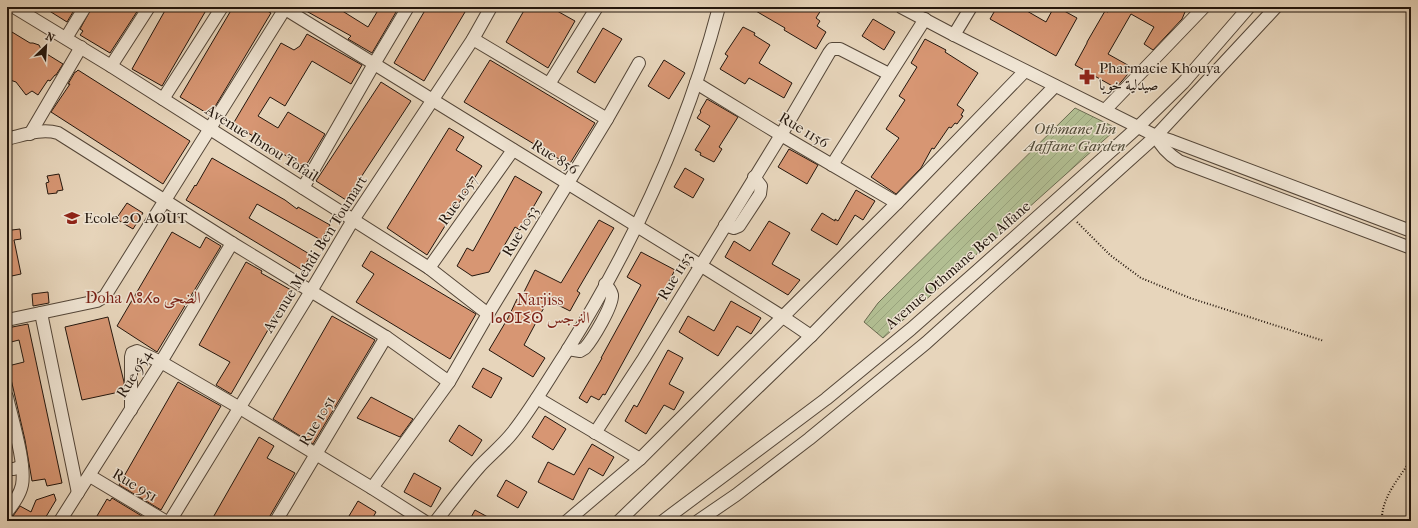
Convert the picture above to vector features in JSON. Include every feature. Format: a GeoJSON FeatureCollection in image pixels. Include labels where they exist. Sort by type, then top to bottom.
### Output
{"type":"FeatureCollection","features":[{"type":"Feature","properties":{"kind":"street"},"geometry":{"type":"LineString","coordinates":[[66,38],[85,7]]}},
{"type":"Feature","properties":{"kind":"street"},"geometry":{"type":"LineString","coordinates":[[112,66],[149,7]]}},
{"type":"Feature","properties":{"kind":"street"},"geometry":{"type":"LineString","coordinates":[[163,100],[222,7]]}},
{"type":"Feature","properties":{"kind":"street"},"geometry":{"type":"LineString","coordinates":[[303,188],[408,7]]}},
{"type":"Feature","properties":{"kind":"street","name":"Avenue Mehdi Ben Toumart"},"geometry":{"type":"LineString","coordinates":[[170,521],[353,220],[473,39],[491,7]]}},
{"type":"Feature","properties":{"kind":"street"},"geometry":{"type":"LineString","coordinates":[[549,84],[597,7]]}},
{"type":"Feature","properties":{"kind":"street"},"geometry":{"type":"LineString","coordinates":[[436,521],[479,467],[513,433],[568,349],[605,284],[636,226],[670,150],[696,83],[719,7]]}},
{"type":"Feature","properties":{"kind":"street"},"geometry":{"type":"LineString","coordinates":[[902,7],[954,36],[1156,136],[1411,232]]}},
{"type":"Feature","properties":{"kind":"street"},"geometry":{"type":"LineString","coordinates":[[954,36],[971,7]]}},
{"type":"Feature","properties":{"kind":"street"},"geometry":{"type":"LineString","coordinates":[[1105,110],[1204,7]]}},
{"type":"Feature","properties":{"kind":"street","name":"Avenue Othmane Ben Affane"},"geometry":{"type":"LineString","coordinates":[[663,521],[814,408],[904,334],[977,271],[1183,84],[1249,7]]}},
{"type":"Feature","properties":{"kind":"street"},"geometry":{"type":"LineString","coordinates":[[698,521],[736,495],[809,439],[926,343],[1156,136],[1276,7]]}},
{"type":"Feature","properties":{"kind":"street","name":"Avenue Ibnou Tofail"},"geometry":{"type":"LineString","coordinates":[[17,8],[112,66],[163,100],[429,268],[488,314]]}},
{"type":"Feature","properties":{"kind":"street"},"geometry":{"type":"LineString","coordinates":[[7,320],[97,301],[105,296],[284,8]]}},
{"type":"Feature","properties":{"kind":"street","name":"Rue 856"},"geometry":{"type":"LineString","coordinates":[[284,8],[432,101],[700,265],[811,336]]}},
{"type":"Feature","properties":{"kind":"street"},"geometry":{"type":"LineString","coordinates":[[832,165],[925,19]]}},
{"type":"Feature","properties":{"kind":"street"},"geometry":{"type":"LineString","coordinates":[[473,39],[607,119]]}},
{"type":"Feature","properties":{"kind":"street"},"geometry":{"type":"LineString","coordinates":[[30,134],[81,47]]}},
{"type":"Feature","properties":{"kind":"street","name":"Rue 1153"},"geometry":{"type":"LineString","coordinates":[[595,433],[644,358],[832,49],[840,49],[889,74]]}},
{"type":"Feature","properties":{"kind":"street","name":"Rue 1053"},"geometry":{"type":"LineString","coordinates":[[372,488],[449,382],[488,314],[568,184],[639,63]]}},
{"type":"Feature","properties":{"kind":"street"},"geometry":{"type":"LineString","coordinates":[[567,521],[640,459],[897,203],[1025,71]]}},
{"type":"Feature","properties":{"kind":"street","name":"Rue 1156"},"geometry":{"type":"LineString","coordinates":[[696,83],[897,203]]}},
{"type":"Feature","properties":{"kind":"street"},"geometry":{"type":"LineString","coordinates":[[619,521],[811,336],[1055,86]]}},
{"type":"Feature","properties":{"kind":"street"},"geometry":{"type":"LineString","coordinates":[[7,139],[43,130],[58,133],[386,338],[449,382]]}},
{"type":"Feature","properties":{"kind":"street"},"geometry":{"type":"LineString","coordinates":[[1156,136],[1163,148],[1179,161],[1411,248]]}},
{"type":"Feature","properties":{"kind":"street","name":"Rue 1057"},"geometry":{"type":"LineString","coordinates":[[429,268],[513,150]]}},
{"type":"Feature","properties":{"kind":"street","name":"Rue 954"},"geometry":{"type":"LineString","coordinates":[[60,521],[161,362],[232,243]]}},
{"type":"Feature","properties":{"kind":"street"},"geometry":{"type":"LineString","coordinates":[[42,313],[78,493]]}},
{"type":"Feature","properties":{"kind":"street","name":"Rue 1051"},"geometry":{"type":"LineString","coordinates":[[276,521],[386,338]]}},
{"type":"Feature","properties":{"kind":"street"},"geometry":{"type":"LineString","coordinates":[[131,410],[130,371],[131,357],[132,353],[135,351],[142,352],[161,362],[240,408],[424,521]]}},
{"type":"Feature","properties":{"kind":"street"},"geometry":{"type":"LineString","coordinates":[[7,397],[22,466],[22,486],[19,494],[7,512]]}},
{"type":"Feature","properties":{"kind":"street"},"geometry":{"type":"LineString","coordinates":[[537,398],[640,459]]}},
{"type":"Feature","properties":{"kind":"street"},"geometry":{"type":"LineString","coordinates":[[7,469],[14,469],[22,466]]}},
{"type":"Feature","properties":{"kind":"street","name":"Rue 951"},"geometry":{"type":"LineString","coordinates":[[90,476],[165,521]]}},
{"type":"Feature","properties":{"kind":"path"},"geometry":{"type":"LineString","coordinates":[[1069,214],[1096,243],[1141,278],[1190,298],[1324,341]]}},
{"type":"Feature","properties":{"kind":"path"},"geometry":{"type":"LineString","coordinates":[[1382,521],[1384,502],[1408,464],[1411,462]]}},
{"type":"Feature","properties":{"kind":"green space","name":"Othmane Ibn Aaffane Garden"},"geometry":{"type":"Polygon","coordinates":[[[1075,108],[1112,126],[1113,132],[883,338],[864,322],[878,303],[1075,108]]]}},
{"type":"Feature","properties":{"kind":"building"},"geometry":{"type":"Polygon","coordinates":[[[43,7],[76,7],[67,22],[43,7]]]}},
{"type":"Feature","properties":{"kind":"building"},"geometry":{"type":"Polygon","coordinates":[[[92,7],[140,7],[110,53],[80,35],[83,31],[80,29],[92,7]]]}},
{"type":"Feature","properties":{"kind":"building"},"geometry":{"type":"Polygon","coordinates":[[[167,7],[208,7],[162,86],[132,69],[167,7]]]}},
{"type":"Feature","properties":{"kind":"building"},"geometry":{"type":"Polygon","coordinates":[[[233,7],[260,7],[271,13],[210,115],[180,97],[233,7]]]}},
{"type":"Feature","properties":{"kind":"building"},"geometry":{"type":"Polygon","coordinates":[[[299,7],[336,7],[368,27],[380,7],[399,7],[372,53],[348,39],[351,36],[299,7]]]}},
{"type":"Feature","properties":{"kind":"building"},"geometry":{"type":"Polygon","coordinates":[[[427,7],[468,7],[424,81],[394,63],[427,7]]]}},
{"type":"Feature","properties":{"kind":"building"},"geometry":{"type":"Polygon","coordinates":[[[526,7],[550,7],[575,21],[548,68],[506,42],[526,7]]]}},
{"type":"Feature","properties":{"kind":"building"},"geometry":{"type":"Polygon","coordinates":[[[749,7],[823,7],[816,18],[820,21],[817,26],[826,32],[816,49],[784,30],[785,28],[749,7]]]}},
{"type":"Feature","properties":{"kind":"building"},"geometry":{"type":"Polygon","coordinates":[[[997,7],[1020,7],[1046,22],[1054,7],[1057,7],[1077,18],[1056,56],[990,19],[997,7]]]}},
{"type":"Feature","properties":{"kind":"building"},"geometry":{"type":"Polygon","coordinates":[[[1111,7],[1176,7],[1185,12],[1182,19],[1153,50],[1144,44],[1154,27],[1131,14],[1108,54],[1133,68],[1116,88],[1075,65],[1105,11],[1108,12],[1111,7]]]}},
{"type":"Feature","properties":{"kind":"building"},"geometry":{"type":"Polygon","coordinates":[[[873,19],[895,32],[884,50],[862,36],[873,19]]]}},
{"type":"Feature","properties":{"kind":"building"},"geometry":{"type":"Polygon","coordinates":[[[743,27],[755,33],[754,35],[770,45],[759,63],[792,83],[784,98],[749,78],[745,84],[720,69],[728,56],[725,54],[743,27]]]}},
{"type":"Feature","properties":{"kind":"building"},"geometry":{"type":"Polygon","coordinates":[[[603,28],[622,39],[595,83],[577,72],[603,28]]]}},
{"type":"Feature","properties":{"kind":"building"},"geometry":{"type":"Polygon","coordinates":[[[7,29],[30,43],[39,45],[42,51],[63,64],[56,75],[50,81],[48,80],[38,95],[32,91],[26,95],[16,82],[7,79],[7,29]]]}},
{"type":"Feature","properties":{"kind":"building"},"geometry":{"type":"Polygon","coordinates":[[[307,34],[362,65],[351,84],[312,61],[285,106],[270,97],[258,116],[278,128],[288,112],[325,134],[305,167],[233,124],[281,43],[294,50],[300,46],[307,34]]]}},
{"type":"Feature","properties":{"kind":"building"},"geometry":{"type":"Polygon","coordinates":[[[925,39],[946,50],[945,52],[978,73],[957,105],[964,110],[961,115],[963,116],[957,124],[955,123],[951,128],[949,127],[934,149],[932,148],[921,168],[896,194],[871,177],[899,138],[886,129],[905,100],[899,96],[917,67],[911,63],[925,39]]]}},
{"type":"Feature","properties":{"kind":"building"},"geometry":{"type":"Polygon","coordinates":[[[490,60],[595,123],[569,165],[464,102],[490,60]]]}},
{"type":"Feature","properties":{"kind":"building"},"geometry":{"type":"Polygon","coordinates":[[[664,60],[685,73],[669,99],[648,86],[664,60]]]}},
{"type":"Feature","properties":{"kind":"building"},"geometry":{"type":"Polygon","coordinates":[[[78,70],[190,141],[163,184],[51,112],[70,84],[68,84],[75,72],[78,70]]]}},
{"type":"Feature","properties":{"kind":"building"},"geometry":{"type":"Polygon","coordinates":[[[381,82],[411,101],[346,200],[316,181],[381,82]]]}},
{"type":"Feature","properties":{"kind":"building"},"geometry":{"type":"Polygon","coordinates":[[[707,99],[738,117],[719,147],[722,149],[714,162],[700,155],[701,153],[695,150],[710,126],[697,118],[707,99]]]}},
{"type":"Feature","properties":{"kind":"building"},"geometry":{"type":"Polygon","coordinates":[[[449,128],[464,137],[456,150],[482,166],[427,255],[387,228],[449,128]]]}},
{"type":"Feature","properties":{"kind":"building"},"geometry":{"type":"Polygon","coordinates":[[[789,149],[818,165],[807,184],[778,167],[789,149]]]}},
{"type":"Feature","properties":{"kind":"building"},"geometry":{"type":"Polygon","coordinates":[[[212,158],[285,200],[297,209],[298,207],[330,225],[321,240],[257,204],[249,218],[311,255],[302,270],[186,200],[212,158]]]}},
{"type":"Feature","properties":{"kind":"building"},"geometry":{"type":"Polygon","coordinates":[[[685,168],[704,179],[693,198],[674,187],[685,168]]]}},
{"type":"Feature","properties":{"kind":"building"},"geometry":{"type":"Polygon","coordinates":[[[59,174],[63,190],[57,191],[57,193],[48,194],[46,183],[49,182],[47,176],[59,174]]]}},
{"type":"Feature","properties":{"kind":"building"},"geometry":{"type":"Polygon","coordinates":[[[515,176],[542,192],[520,230],[515,227],[489,272],[472,276],[457,266],[467,248],[473,251],[515,176]]]}},
{"type":"Feature","properties":{"kind":"building"},"geometry":{"type":"Polygon","coordinates":[[[856,190],[875,201],[863,220],[855,215],[837,245],[811,230],[822,213],[835,221],[835,219],[838,221],[856,190]]]}},
{"type":"Feature","properties":{"kind":"building"},"geometry":{"type":"Polygon","coordinates":[[[127,203],[143,213],[133,229],[116,219],[127,203]]]}},
{"type":"Feature","properties":{"kind":"building"},"geometry":{"type":"Polygon","coordinates":[[[599,220],[614,228],[577,291],[580,293],[570,311],[548,300],[524,345],[545,358],[533,377],[489,350],[508,318],[517,299],[520,300],[535,270],[561,283],[599,220]]]}},
{"type":"Feature","properties":{"kind":"building"},"geometry":{"type":"Polygon","coordinates":[[[769,221],[790,233],[772,264],[800,280],[788,295],[725,257],[734,241],[750,251],[769,221]]]}},
{"type":"Feature","properties":{"kind":"building"},"geometry":{"type":"Polygon","coordinates":[[[7,229],[20,229],[21,239],[14,240],[21,274],[7,277],[7,229]]]}},
{"type":"Feature","properties":{"kind":"building"},"geometry":{"type":"Polygon","coordinates":[[[172,232],[200,248],[206,237],[221,246],[157,352],[117,326],[172,232]]]}},
{"type":"Feature","properties":{"kind":"building"},"geometry":{"type":"Polygon","coordinates":[[[371,251],[476,314],[450,359],[356,302],[374,274],[362,266],[371,251]]]}},
{"type":"Feature","properties":{"kind":"building"},"geometry":{"type":"Polygon","coordinates":[[[641,252],[675,270],[605,395],[603,394],[599,400],[591,396],[587,403],[579,398],[641,285],[627,277],[641,252]]]}},
{"type":"Feature","properties":{"kind":"building"},"geometry":{"type":"Polygon","coordinates":[[[246,262],[262,271],[261,273],[291,290],[231,394],[216,385],[230,362],[199,345],[246,262]]]}},
{"type":"Feature","properties":{"kind":"building"},"geometry":{"type":"Polygon","coordinates":[[[48,292],[49,303],[33,306],[32,294],[48,292]]]}},
{"type":"Feature","properties":{"kind":"building"},"geometry":{"type":"Polygon","coordinates":[[[731,301],[761,318],[751,334],[737,326],[718,356],[679,332],[688,316],[714,331],[731,301]]]}},
{"type":"Feature","properties":{"kind":"building"},"geometry":{"type":"Polygon","coordinates":[[[332,316],[375,340],[313,444],[273,419],[332,316]]]}},
{"type":"Feature","properties":{"kind":"building"},"geometry":{"type":"Polygon","coordinates":[[[108,317],[124,382],[124,391],[82,400],[65,327],[108,317]]]}},
{"type":"Feature","properties":{"kind":"building"},"geometry":{"type":"Polygon","coordinates":[[[28,324],[62,483],[47,486],[45,479],[32,481],[25,440],[8,366],[24,362],[19,340],[7,343],[7,328],[28,324]]]}},
{"type":"Feature","properties":{"kind":"building"},"geometry":{"type":"Polygon","coordinates":[[[668,350],[683,358],[669,384],[684,392],[674,410],[664,405],[646,434],[625,421],[634,405],[637,407],[668,350]]]}},
{"type":"Feature","properties":{"kind":"building"},"geometry":{"type":"Polygon","coordinates":[[[483,368],[502,378],[491,398],[472,387],[483,368]]]}},
{"type":"Feature","properties":{"kind":"building"},"geometry":{"type":"Polygon","coordinates":[[[178,382],[221,406],[161,510],[119,485],[178,382]]]}},
{"type":"Feature","properties":{"kind":"building"},"geometry":{"type":"Polygon","coordinates":[[[371,397],[413,419],[400,437],[357,418],[371,397]]]}},
{"type":"Feature","properties":{"kind":"building"},"geometry":{"type":"Polygon","coordinates":[[[545,416],[566,429],[553,450],[532,437],[545,416]]]}},
{"type":"Feature","properties":{"kind":"building"},"geometry":{"type":"Polygon","coordinates":[[[459,425],[482,440],[472,456],[449,441],[459,425]]]}},
{"type":"Feature","properties":{"kind":"building"},"geometry":{"type":"Polygon","coordinates":[[[259,437],[274,446],[267,458],[295,473],[267,521],[211,521],[259,437]]]}},
{"type":"Feature","properties":{"kind":"building"},"geometry":{"type":"Polygon","coordinates":[[[592,444],[614,457],[603,476],[589,468],[573,500],[538,482],[548,462],[574,475],[592,444]]]}},
{"type":"Feature","properties":{"kind":"building"},"geometry":{"type":"Polygon","coordinates":[[[414,473],[441,488],[431,507],[404,492],[414,473]]]}},
{"type":"Feature","properties":{"kind":"building"},"geometry":{"type":"Polygon","coordinates":[[[506,480],[527,492],[518,508],[497,496],[506,480]]]}},
{"type":"Feature","properties":{"kind":"building"},"geometry":{"type":"Polygon","coordinates":[[[54,494],[56,500],[44,520],[45,521],[12,521],[9,519],[20,506],[31,512],[36,500],[54,494]]]}},
{"type":"Feature","properties":{"kind":"building"},"geometry":{"type":"Polygon","coordinates":[[[112,498],[150,521],[94,521],[107,499],[110,501],[112,498]]]}},
{"type":"Feature","properties":{"kind":"building"},"geometry":{"type":"Polygon","coordinates":[[[358,501],[376,512],[371,521],[346,521],[358,501]]]}},
{"type":"Feature","properties":{"kind":"building"},"geometry":{"type":"Polygon","coordinates":[[[475,510],[495,521],[469,521],[475,510]]]}},
{"type":"Feature","properties":{"kind":"place","name":"Pharmacie Khouya صيدلية خويا"},"geometry":{"type":"Point","coordinates":[1087,77]}},
{"type":"Feature","properties":{"kind":"place","name":"Ecole 2O AOUT"},"geometry":{"type":"Point","coordinates":[72,218]}},
{"type":"Feature","properties":{"kind":"district","name":"Doha ⴷⵓⵃⴰ الضحى"},"geometry":{"type":"Point","coordinates":[143,297]}},
{"type":"Feature","properties":{"kind":"district","name":"Narjiss ⵏⴰⵔⵊⵉⵙ النرجس"},"geometry":{"type":"Point","coordinates":[540,308]}}]}
